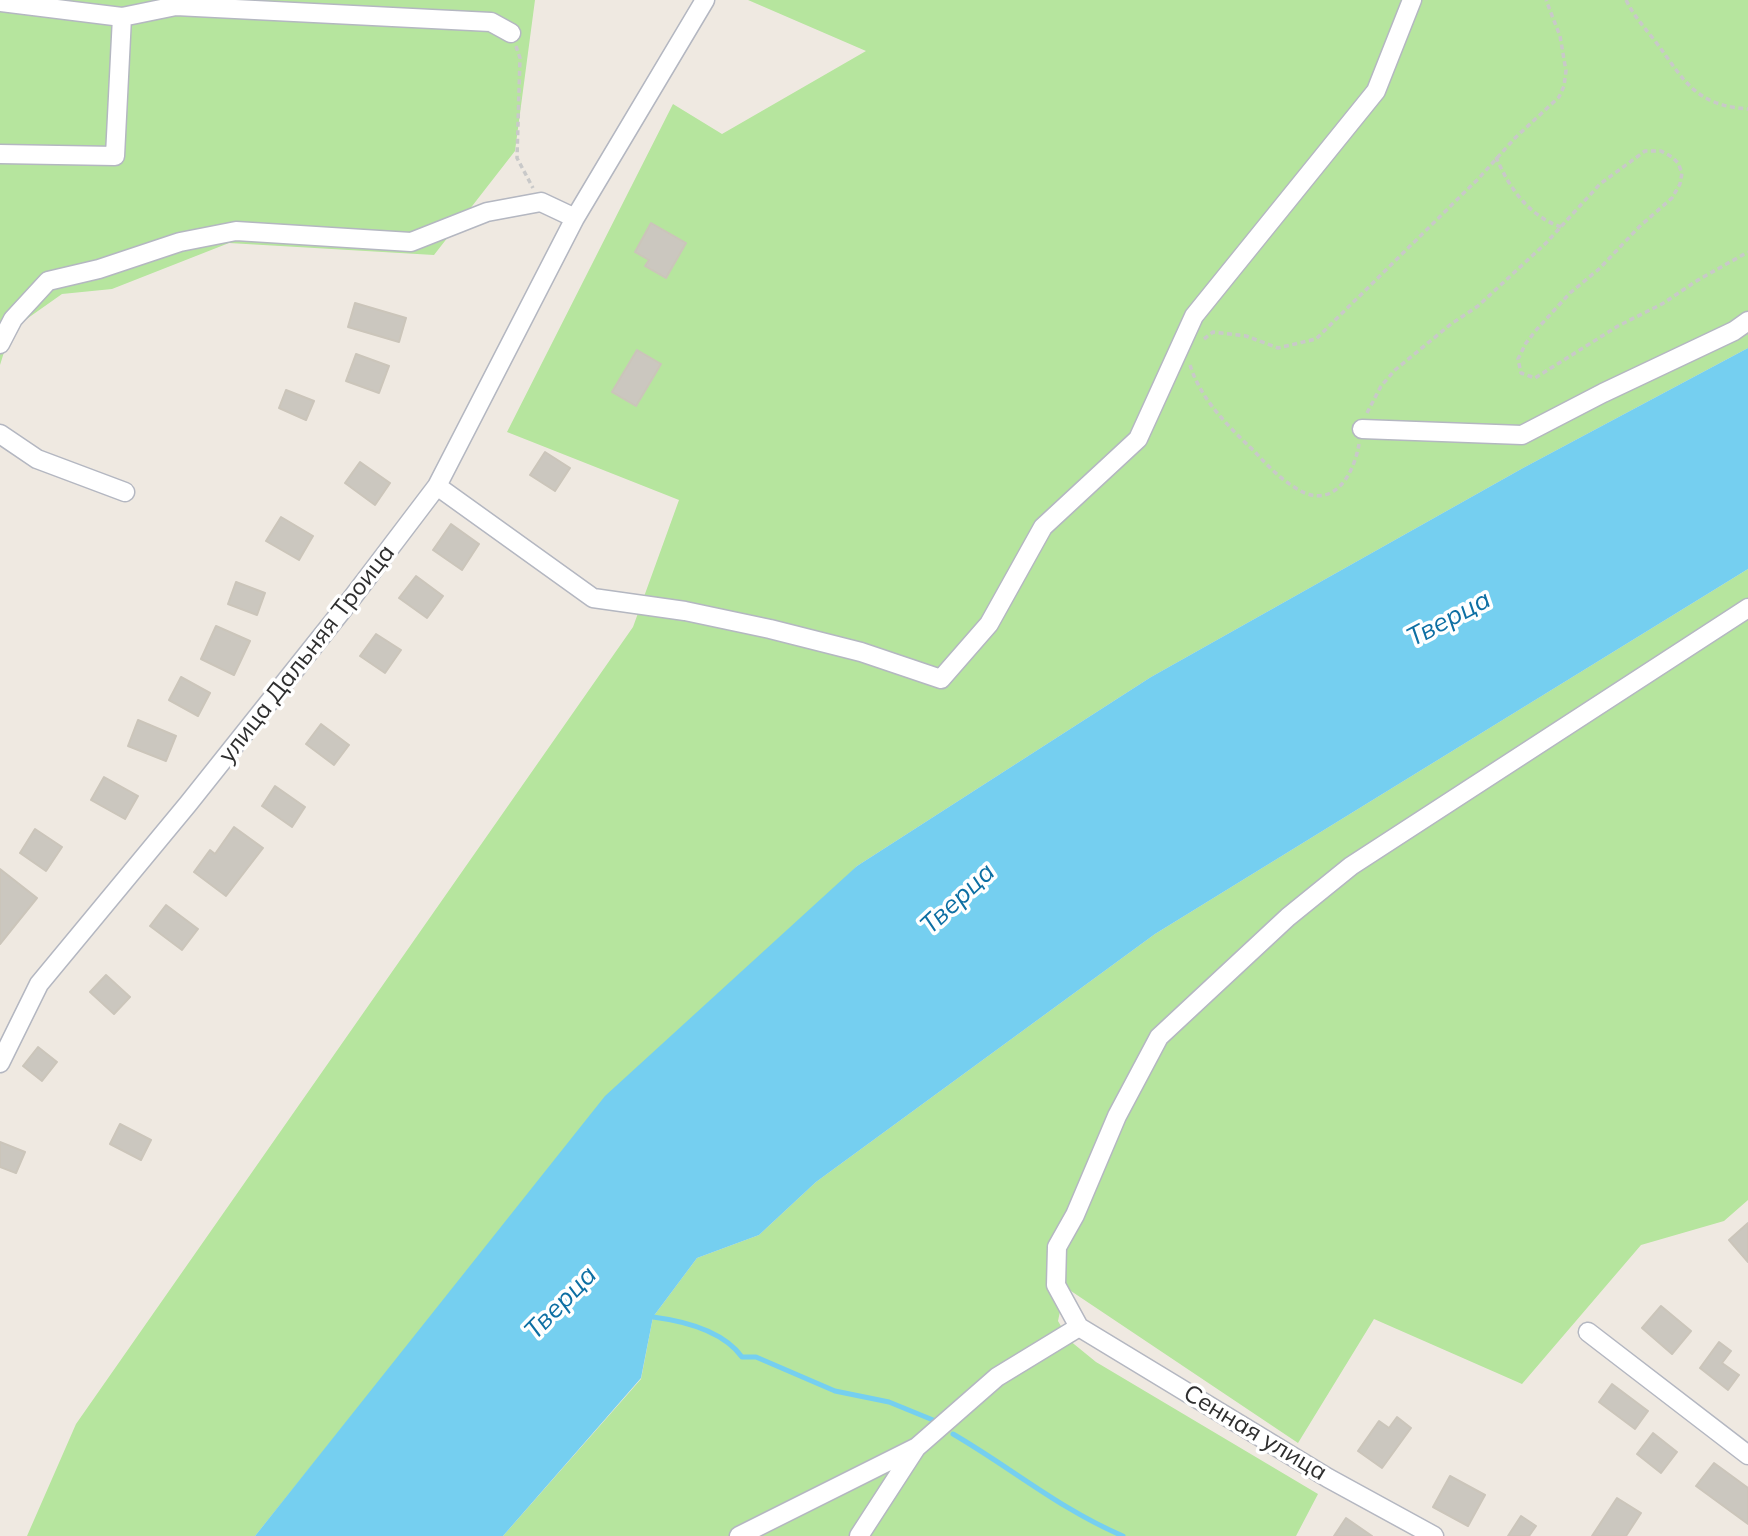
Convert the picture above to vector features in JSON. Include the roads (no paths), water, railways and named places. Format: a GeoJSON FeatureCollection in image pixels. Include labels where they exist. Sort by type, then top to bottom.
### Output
{"type":"FeatureCollection","features":[{"type":"Feature","properties":{"kind":"street","name":"улица Дальняя Троица"},"geometry":{"type":"LineString","coordinates":[[0,1063],[39,984],[188,804],[438,486],[575,218],[705,0]]}},
{"type":"Feature","properties":{"kind":"street"},"geometry":{"type":"LineString","coordinates":[[438,486],[593,598],[685,611],[770,629],[861,652],[941,679],[989,624],[1043,527],[1138,439],[1194,316],[1376,91],[1412,0]]}},
{"type":"Feature","properties":{"kind":"street"},"geometry":{"type":"LineString","coordinates":[[0,2],[122,17],[176,6],[491,22],[511,33]]}},
{"type":"Feature","properties":{"kind":"street"},"geometry":{"type":"LineString","coordinates":[[0,153],[114,156],[122,17]]}},
{"type":"Feature","properties":{"kind":"street"},"geometry":{"type":"LineString","coordinates":[[0,344],[13,319],[48,281],[99,269],[180,242],[236,231],[411,242],[487,212],[541,202],[575,218]]}},
{"type":"Feature","properties":{"kind":"street"},"geometry":{"type":"LineString","coordinates":[[1362,429],[1522,435],[1734,331],[1748,321]]}},
{"type":"Feature","properties":{"kind":"street"},"geometry":{"type":"LineString","coordinates":[[0,434],[37,459],[125,492]]}},
{"type":"Feature","properties":{"kind":"street"},"geometry":{"type":"LineString","coordinates":[[739,1536],[917,1447],[997,1377],[1079,1327],[1056,1285],[1057,1247],[1117,1116],[1159,1037],[1288,917],[1351,866],[1748,608]]}},
{"type":"Feature","properties":{"kind":"street","name":"Сенная улица"},"geometry":{"type":"LineString","coordinates":[[1079,1327],[1328,1478],[1434,1536]]}},
{"type":"Feature","properties":{"kind":"street"},"geometry":{"type":"LineString","coordinates":[[1588,1332],[1748,1455]]}},
{"type":"Feature","properties":{"kind":"street"},"geometry":{"type":"LineString","coordinates":[[859,1536],[917,1447]]}},
{"type":"Feature","properties":{"kind":"water","name":"Тверца"},"geometry":{"type":"Polygon","coordinates":[[[1748,348],[1748,569],[1155,934],[816,1182],[759,1235],[697,1258],[653,1317],[641,1378],[503,1536],[255,1536],[605,1096],[857,866],[1151,677],[1523,468],[1748,348]]]}},
{"type":"Feature","properties":{"kind":"waterway"},"geometry":{"type":"LineString","coordinates":[[653,1317],[677,1321],[714,1334],[742,1357],[756,1357],[835,1391],[889,1402],[933,1420]]}},
{"type":"Feature","properties":{"kind":"waterway"},"geometry":{"type":"LineString","coordinates":[[953,1434],[1078,1514],[1123,1536]]}}]}
